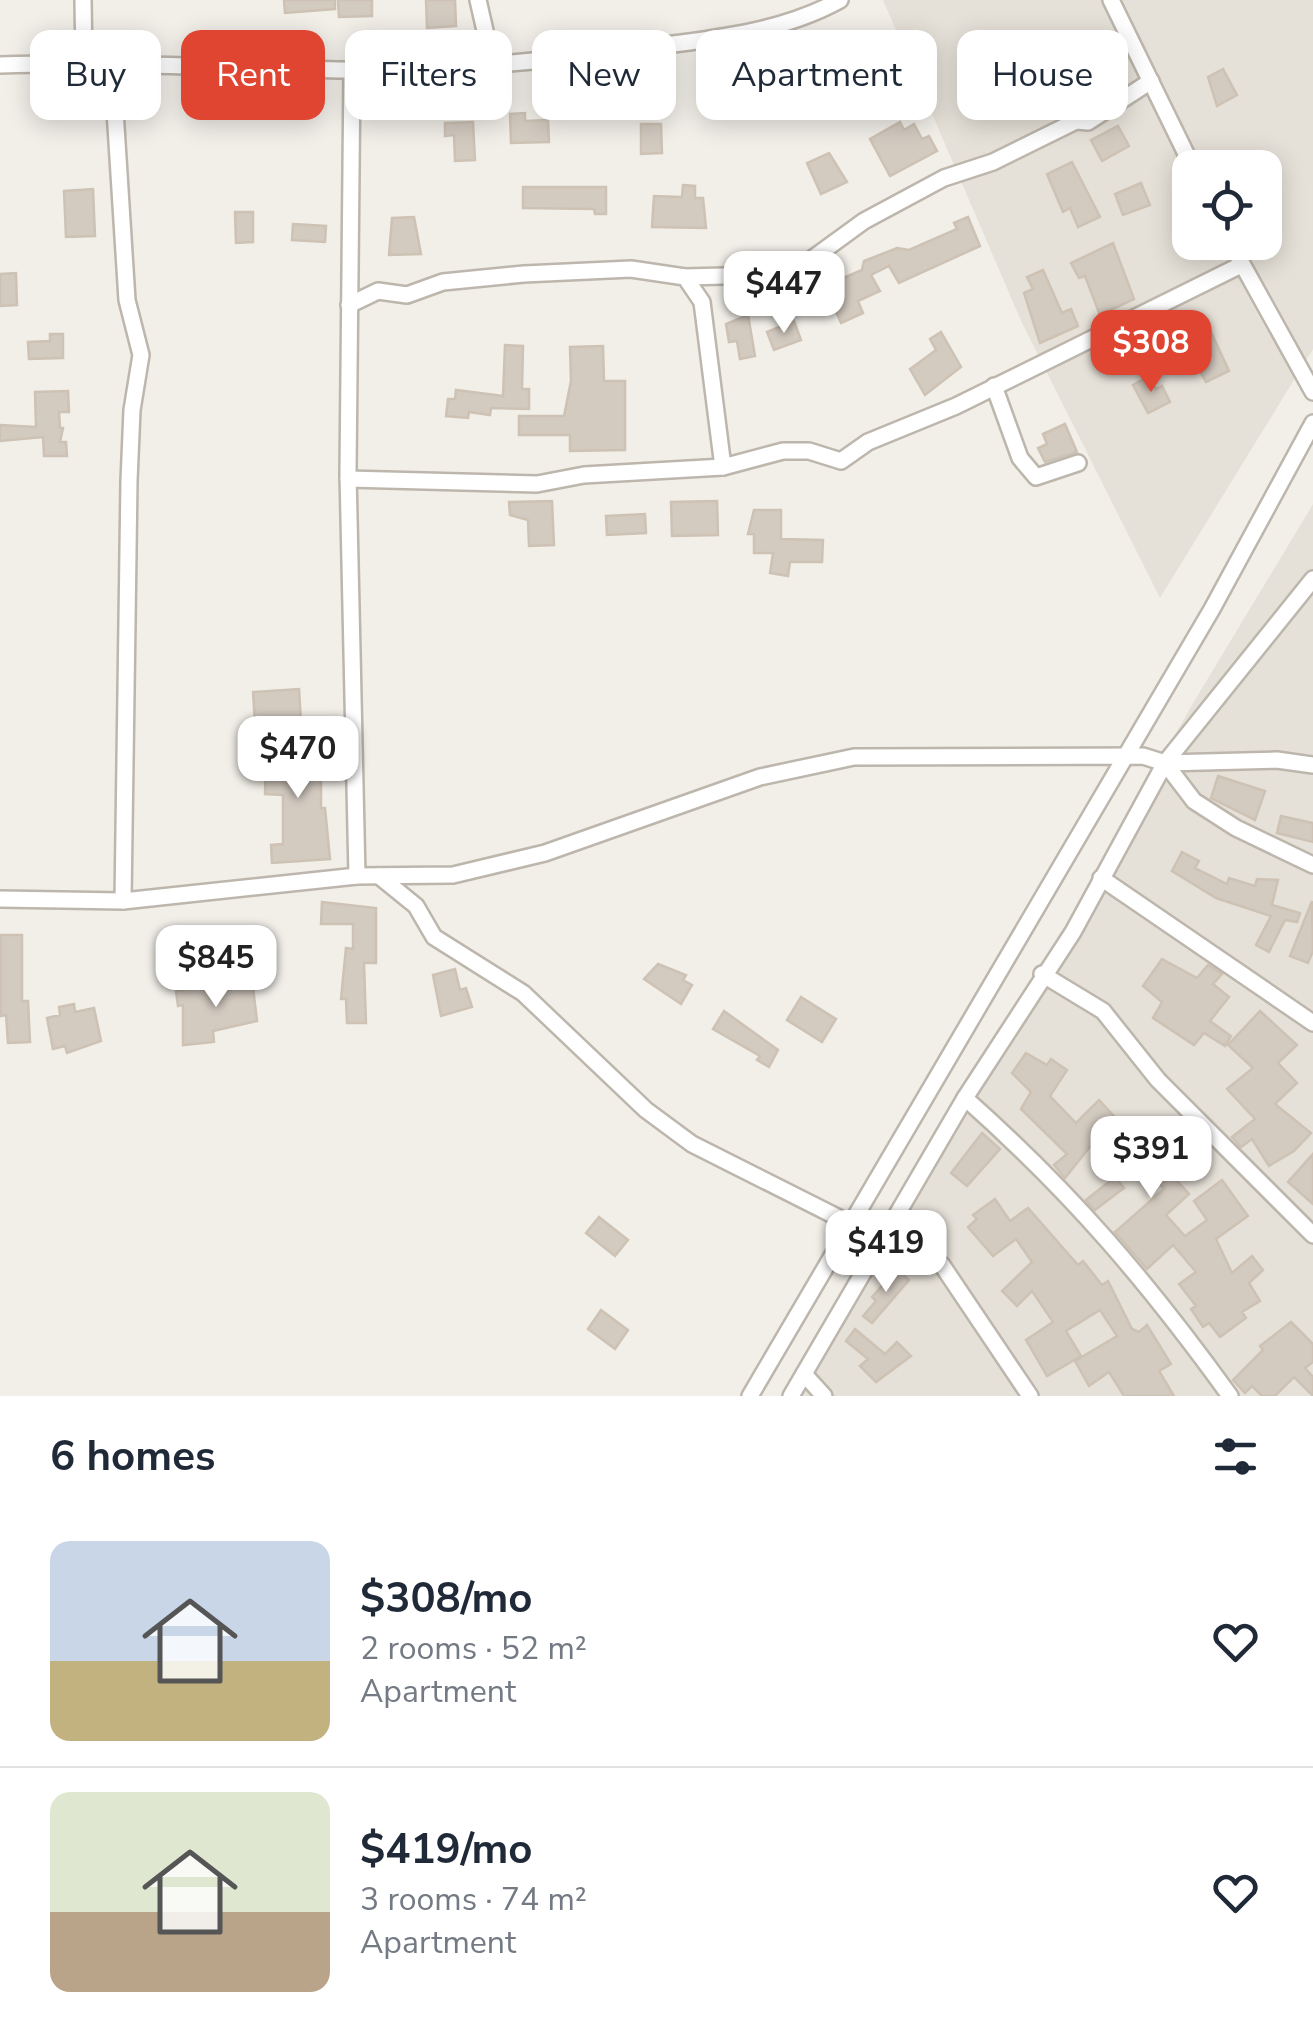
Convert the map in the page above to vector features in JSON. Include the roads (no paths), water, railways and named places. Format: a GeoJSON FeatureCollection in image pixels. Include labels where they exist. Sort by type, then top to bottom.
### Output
{"type":"FeatureCollection","features":[{"type":"Feature","properties":{"kind":"street"},"geometry":{"type":"LineString","coordinates":[[83,0],[83,30]]}},
{"type":"Feature","properties":{"kind":"street"},"geometry":{"type":"LineString","coordinates":[[478,0],[485,30]]}},
{"type":"Feature","properties":{"kind":"street"},"geometry":{"type":"LineString","coordinates":[[512,61],[728,37],[776,25],[840,0]]}},
{"type":"Feature","properties":{"kind":"street"},"geometry":{"type":"LineString","coordinates":[[1111,0],[1185,150]]}},
{"type":"Feature","properties":{"kind":"street"},"geometry":{"type":"LineString","coordinates":[[0,65],[30,64]]}},
{"type":"Feature","properties":{"kind":"street"},"geometry":{"type":"LineString","coordinates":[[161,64],[345,70]]}},
{"type":"Feature","properties":{"kind":"street"},"geometry":{"type":"LineString","coordinates":[[349,305],[378,291],[407,296],[443,282],[524,274],[631,268],[686,277],[763,274],[809,262],[864,222],[944,178],[993,162],[1076,121],[1088,122],[1151,82]]}},
{"type":"Feature","properties":{"kind":"street"},"geometry":{"type":"LineString","coordinates":[[116,120],[127,300],[141,355],[130,463],[123,901]]}},
{"type":"Feature","properties":{"kind":"street"},"geometry":{"type":"LineString","coordinates":[[351,120],[348,478],[357,876]]}},
{"type":"Feature","properties":{"kind":"street"},"geometry":{"type":"LineString","coordinates":[[1239,260],[1313,392]]}},
{"type":"Feature","properties":{"kind":"street"},"geometry":{"type":"LineString","coordinates":[[348,478],[537,484],[584,475],[724,467],[783,451],[808,451],[841,461],[868,442],[994,386],[1241,265]]}},
{"type":"Feature","properties":{"kind":"street"},"geometry":{"type":"LineString","coordinates":[[686,277],[702,302],[724,467]]}},
{"type":"Feature","properties":{"kind":"street"},"geometry":{"type":"LineString","coordinates":[[994,386],[1020,458],[1036,477],[1078,463]]}},
{"type":"Feature","properties":{"kind":"street"},"geometry":{"type":"LineString","coordinates":[[750,1396],[1124,758],[1313,422]]}},
{"type":"Feature","properties":{"kind":"street"},"geometry":{"type":"LineString","coordinates":[[792,1396],[965,1098],[1042,974],[1073,932],[1166,763],[1313,579]]}},
{"type":"Feature","properties":{"kind":"street"},"geometry":{"type":"LineString","coordinates":[[0,899],[123,901],[357,876],[452,875],[545,853],[760,776],[854,758],[1142,756],[1166,763],[1276,760],[1313,765]]}},
{"type":"Feature","properties":{"kind":"street"},"geometry":{"type":"LineString","coordinates":[[1166,763],[1194,801],[1236,828],[1313,865]]}},
{"type":"Feature","properties":{"kind":"street"},"geometry":{"type":"LineString","coordinates":[[379,876],[416,906],[434,937],[523,994],[646,1110],[692,1144],[849,1223]]}},
{"type":"Feature","properties":{"kind":"street"},"geometry":{"type":"LineString","coordinates":[[1101,878],[1313,1024]]}},
{"type":"Feature","properties":{"kind":"street"},"geometry":{"type":"LineString","coordinates":[[1042,974],[1104,1011],[1158,1080],[1313,1236]]}},
{"type":"Feature","properties":{"kind":"street"},"geometry":{"type":"LineString","coordinates":[[965,1098],[1088,1216],[1149,1284],[1230,1396]]}},
{"type":"Feature","properties":{"kind":"street"},"geometry":{"type":"LineString","coordinates":[[891,1228],[942,1265],[1030,1396]]}},
{"type":"Feature","properties":{"kind":"street"},"geometry":{"type":"LineString","coordinates":[[804,1374],[824,1396]]}}]}
